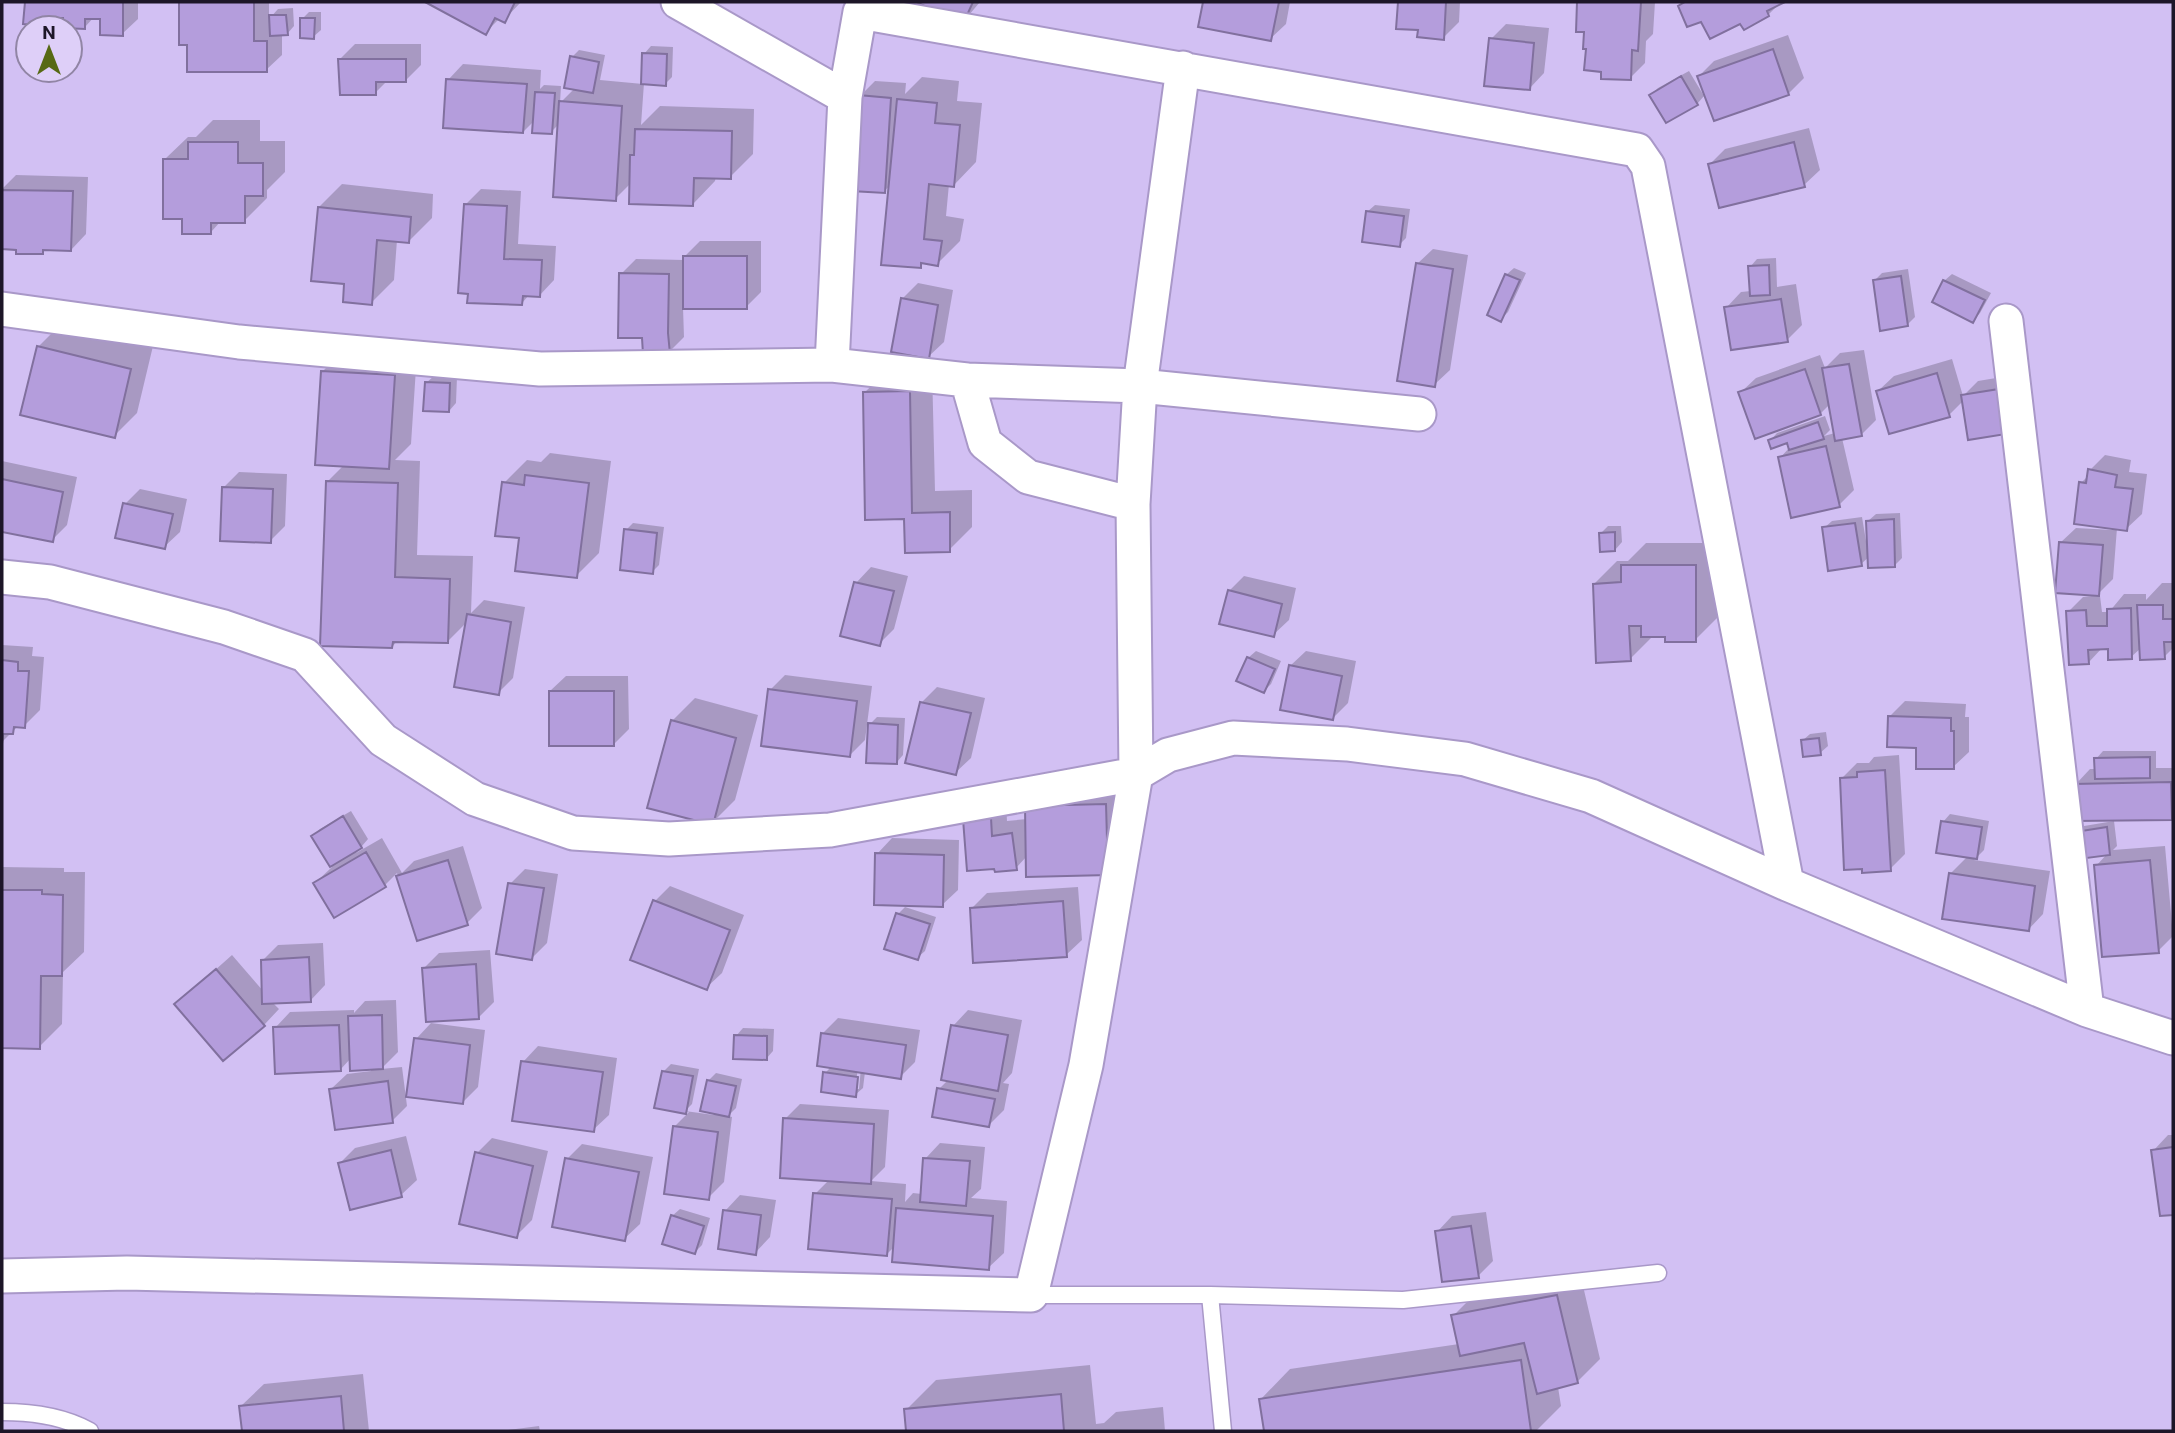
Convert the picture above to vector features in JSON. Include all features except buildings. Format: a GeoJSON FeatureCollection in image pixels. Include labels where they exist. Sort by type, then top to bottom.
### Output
{"type":"FeatureCollection","features":[{"type":"Feature","properties":{"kind":"street"},"geometry":{"type":"LineString","coordinates":[[678,2],[845,97]]}},
{"type":"Feature","properties":{"kind":"street"},"geometry":{"type":"LineString","coordinates":[[832,365],[845,97],[860,12],[1637,150],[1648,166],[1787,884]]}},
{"type":"Feature","properties":{"kind":"street"},"geometry":{"type":"LineString","coordinates":[[2,1276],[140,1273],[1031,1295],[1086,1065],[1136,774],[1133,504],[1140,386],[1183,68]]}},
{"type":"Feature","properties":{"kind":"street"},"geometry":{"type":"LineString","coordinates":[[2,309],[239,342],[540,369],[832,365],[967,380],[1140,386],[1419,414]]}},
{"type":"Feature","properties":{"kind":"street"},"geometry":{"type":"LineString","coordinates":[[2006,321],[2087,1010]]}},
{"type":"Feature","properties":{"kind":"street"},"geometry":{"type":"LineString","coordinates":[[967,380],[985,443],[1028,477],[1133,504]]}},
{"type":"Feature","properties":{"kind":"street"},"geometry":{"type":"LineString","coordinates":[[2,577],[50,582],[224,627],[305,655],[383,740],[475,799],[573,833],[669,839],[830,830],[1136,774],[1168,755],[1233,738],[1348,744],[1465,759],[1591,796],[1787,884],[2087,1010],[2173,1038]]}},
{"type":"Feature","properties":{"kind":"lane"},"geometry":{"type":"LineString","coordinates":[[1031,1295],[1210,1294],[1403,1300],[1658,1273]]}},
{"type":"Feature","properties":{"kind":"lane"},"geometry":{"type":"LineString","coordinates":[[1210,1294],[1223,1431]]}},
{"type":"Feature","properties":{"kind":"lane"},"geometry":{"type":"LineString","coordinates":[[2,1412],[73,1422],[90,1431]]}}]}
